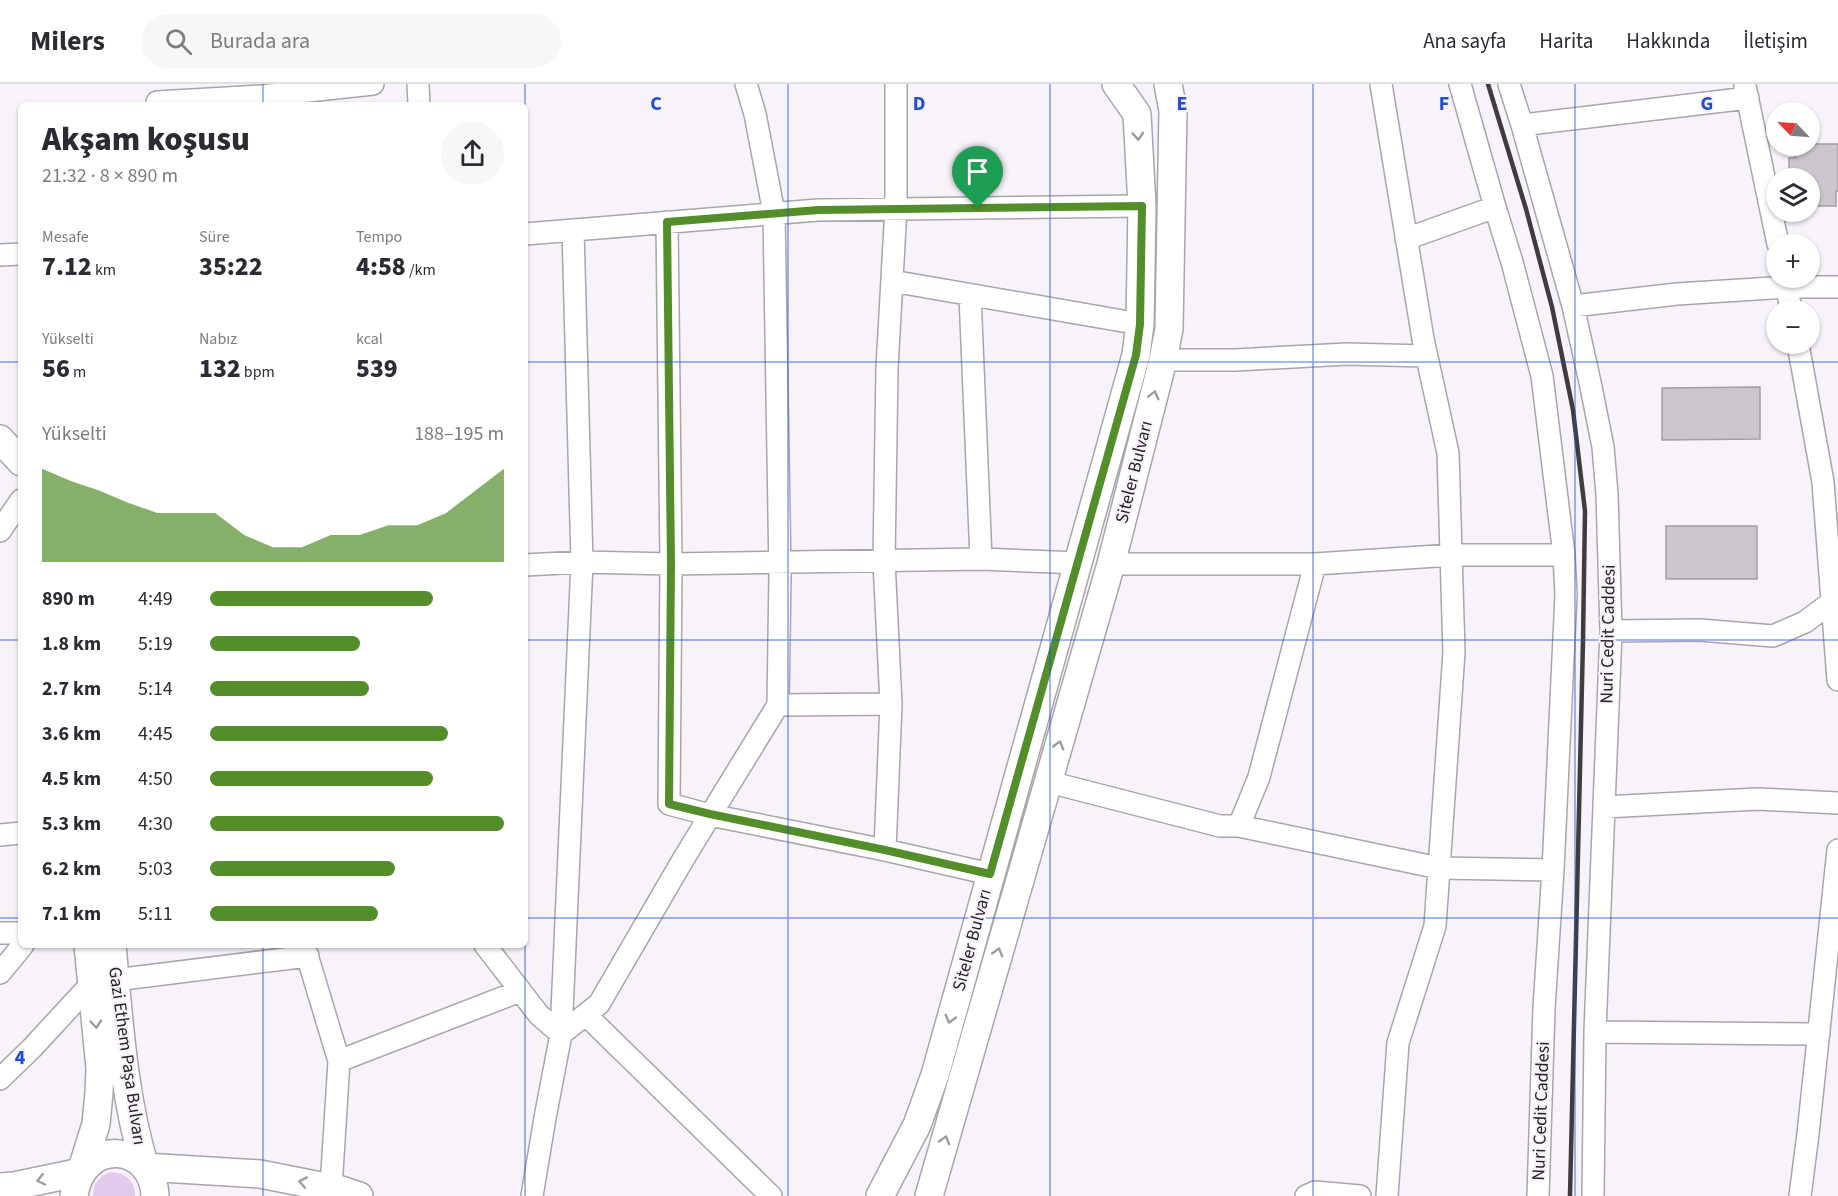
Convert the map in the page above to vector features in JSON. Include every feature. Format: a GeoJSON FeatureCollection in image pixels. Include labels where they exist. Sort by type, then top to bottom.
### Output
{"type":"FeatureCollection","features":[{"type":"Feature","properties":{"kind":"main road","name":"Siteler Bulvarı"},"geometry":{"type":"LineString","coordinates":[[880,1196],[917,1125],[935,1075],[1136,355],[1140,324],[1142,206],[1137,114],[1116,84]]}},
{"type":"Feature","properties":{"kind":"main road","name":"Siteler Bulvarı"},"geometry":{"type":"LineString","coordinates":[[928,1196],[1111,564],[1163,360],[1168,329],[1173,111],[1168,84]]}},
{"type":"Feature","properties":{"kind":"main road"},"geometry":{"type":"LineString","coordinates":[[0,439],[18,459]]}},
{"type":"Feature","properties":{"kind":"main road","name":"Gazi Ethem Paşa Bulvarı"},"geometry":{"type":"LineString","coordinates":[[89,948],[104,982],[122,1043],[135,1134],[145,1167],[151,1176],[155,1196]]}},
{"type":"Feature","properties":{"kind":"main road","name":"Gazi Ethem Paşa Bulvarı"},"geometry":{"type":"LineString","coordinates":[[77,1184],[96,1124],[104,982],[111,948]]}},
{"type":"Feature","properties":{"kind":"main road"},"geometry":{"type":"LineString","coordinates":[[0,1188],[77,1184],[89,1163],[100,1156],[112,1154],[135,1159],[145,1167],[260,1174],[359,1196]]}},
{"type":"Feature","properties":{"kind":"street"},"geometry":{"type":"LineString","coordinates":[[157,102],[374,84]]}},
{"type":"Feature","properties":{"kind":"street"},"geometry":{"type":"LineString","coordinates":[[418,84],[419,102]]}},
{"type":"Feature","properties":{"kind":"street"},"geometry":{"type":"LineString","coordinates":[[561,1034],[599,1004],[710,814],[778,705],[780,562],[774,213],[746,84]]}},
{"type":"Feature","properties":{"kind":"street"},"geometry":{"type":"LineString","coordinates":[[885,850],[891,704],[884,561],[887,368],[896,208],[896,84]]}},
{"type":"Feature","properties":{"kind":"street"},"geometry":{"type":"LineString","coordinates":[[1381,84],[1426,356],[1448,453],[1454,652],[1435,926],[1398,1043],[1387,1196]]}},
{"type":"Feature","properties":{"kind":"street","name":"Nuri Cedit Caddesi"},"geometry":{"type":"LineString","coordinates":[[1460,84],[1512,262],[1542,376],[1564,555],[1566,595],[1544,1008],[1538,1196]]}},
{"type":"Feature","properties":{"kind":"street","name":"Nuri Cedit Caddesi"},"geometry":{"type":"LineString","coordinates":[[1509,84],[1572,306],[1603,447],[1607,494],[1611,631],[1595,1032],[1593,1196]]}},
{"type":"Feature","properties":{"kind":"street"},"geometry":{"type":"LineString","coordinates":[[1522,125],[1747,91],[1776,234]]}},
{"type":"Feature","properties":{"kind":"street"},"geometry":{"type":"LineString","coordinates":[[528,234],[774,213],[896,208],[1142,206]]}},
{"type":"Feature","properties":{"kind":"street"},"geometry":{"type":"LineString","coordinates":[[1406,239],[1495,207]]}},
{"type":"Feature","properties":{"kind":"street"},"geometry":{"type":"LineString","coordinates":[[667,222],[671,564],[669,804],[990,874]]}},
{"type":"Feature","properties":{"kind":"street"},"geometry":{"type":"LineString","coordinates":[[532,1196],[561,1034],[582,562],[573,230]]}},
{"type":"Feature","properties":{"kind":"street"},"geometry":{"type":"LineString","coordinates":[[892,281],[1140,324]]}},
{"type":"Feature","properties":{"kind":"street"},"geometry":{"type":"LineString","coordinates":[[1572,306],[1766,284]]}},
{"type":"Feature","properties":{"kind":"street"},"geometry":{"type":"LineString","coordinates":[[1820,285],[1838,287]]}},
{"type":"Feature","properties":{"kind":"street"},"geometry":{"type":"LineString","coordinates":[[970,295],[981,559]]}},
{"type":"Feature","properties":{"kind":"street"},"geometry":{"type":"LineString","coordinates":[[1163,360],[1235,360],[1347,354],[1426,356]]}},
{"type":"Feature","properties":{"kind":"street"},"geometry":{"type":"LineString","coordinates":[[1800,354],[1830,483],[1838,680]]}},
{"type":"Feature","properties":{"kind":"street"},"geometry":{"type":"LineString","coordinates":[[0,531],[18,504]]}},
{"type":"Feature","properties":{"kind":"street"},"geometry":{"type":"LineString","coordinates":[[1111,564],[1315,564],[1452,555],[1564,555]]}},
{"type":"Feature","properties":{"kind":"street"},"geometry":{"type":"LineString","coordinates":[[528,565],[582,562],[671,564],[981,559],[1078,563]]}},
{"type":"Feature","properties":{"kind":"street"},"geometry":{"type":"LineString","coordinates":[[1239,826],[1259,777],[1315,564]]}},
{"type":"Feature","properties":{"kind":"street"},"geometry":{"type":"LineString","coordinates":[[1611,631],[1700,630],[1773,636],[1805,622],[1833,601]]}},
{"type":"Feature","properties":{"kind":"street"},"geometry":{"type":"LineString","coordinates":[[778,705],[891,704]]}},
{"type":"Feature","properties":{"kind":"street"},"geometry":{"type":"LineString","coordinates":[[1049,782],[1221,826],[1239,826],[1439,868],[1553,870]]}},
{"type":"Feature","properties":{"kind":"street"},"geometry":{"type":"LineString","coordinates":[[1605,807],[1757,799],[1838,803]]}},
{"type":"Feature","properties":{"kind":"street"},"geometry":{"type":"LineString","coordinates":[[0,835],[18,833]]}},
{"type":"Feature","properties":{"kind":"street"},"geometry":{"type":"LineString","coordinates":[[1800,1196],[1838,850]]}},
{"type":"Feature","properties":{"kind":"street"},"geometry":{"type":"LineString","coordinates":[[0,933],[18,933]]}},
{"type":"Feature","properties":{"kind":"street"},"geometry":{"type":"LineString","coordinates":[[0,974],[21,948]]}},
{"type":"Feature","properties":{"kind":"street"},"geometry":{"type":"LineString","coordinates":[[488,948],[539,1015],[561,1034]]}},
{"type":"Feature","properties":{"kind":"street"},"geometry":{"type":"LineString","coordinates":[[0,1078],[104,982],[306,951],[339,1061],[331,1188]]}},
{"type":"Feature","properties":{"kind":"street"},"geometry":{"type":"LineString","coordinates":[[339,1061],[520,991]]}},
{"type":"Feature","properties":{"kind":"street"},"geometry":{"type":"LineString","coordinates":[[586,1015],[771,1196]]}},
{"type":"Feature","properties":{"kind":"street"},"geometry":{"type":"LineString","coordinates":[[1595,1032],[1818,1034]]}},
{"type":"Feature","properties":{"kind":"street"},"geometry":{"type":"LineString","coordinates":[[1306,1196],[1315,1192],[1360,1196]]}},
{"type":"Feature","properties":{"kind":"shaded area"},"geometry":{"type":"Polygon","coordinates":[[[111,1172],[129,1179],[135,1196],[93,1196],[94,1187],[98,1181],[111,1172]]]}},
{"type":"Feature","properties":{"kind":"building"},"geometry":{"type":"Polygon","coordinates":[[[1820,144],[1838,144],[1836,206],[1820,206],[1820,168],[1789,168],[1789,158],[1795,158],[1795,156],[1820,156],[1820,144]]]}},
{"type":"Feature","properties":{"kind":"building"},"geometry":{"type":"Polygon","coordinates":[[[1760,387],[1760,439],[1662,440],[1662,388],[1760,387]]]}},
{"type":"Feature","properties":{"kind":"building"},"geometry":{"type":"Polygon","coordinates":[[[1666,526],[1757,526],[1757,579],[1666,579],[1666,526]]]}},
{"type":"Feature","properties":{"kind":"railway"},"geometry":{"type":"LineString","coordinates":[[1488,84],[1526,209],[1552,307],[1573,410],[1585,511],[1570,1196]]}},
{"type":"Feature","properties":{"kind":"route"},"geometry":{"type":"LineString","coordinates":[[1142,206],[1140,324],[1136,355],[990,874],[669,804],[671,564],[667,222],[818,210],[978,208],[1142,206]]}}]}
